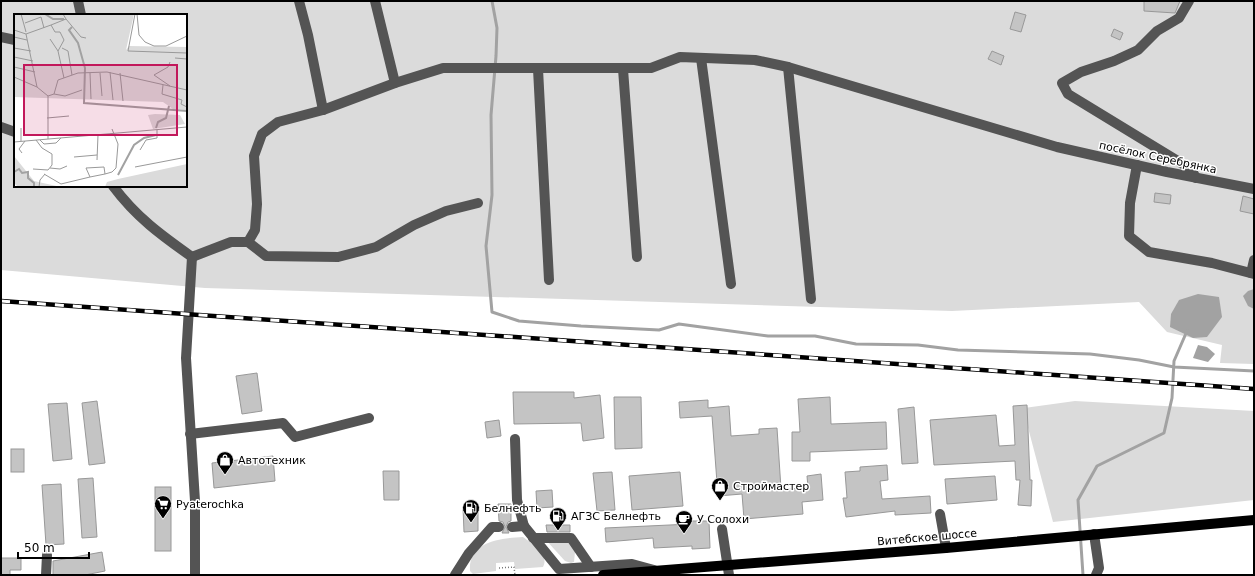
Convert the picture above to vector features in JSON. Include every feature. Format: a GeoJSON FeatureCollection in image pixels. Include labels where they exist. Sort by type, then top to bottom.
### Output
{"type":"FeatureCollection","features":[{"type":"Feature","properties":{"kind":"main road","name":"Витебское шоссе"},"geometry":{"type":"LineString","coordinates":[[603,575],[656,571],[728,570],[946,548],[1254,520]]}},
{"type":"Feature","properties":{"kind":"street"},"geometry":{"type":"LineString","coordinates":[[78,1],[81,14]]}},
{"type":"Feature","properties":{"kind":"street"},"geometry":{"type":"LineString","coordinates":[[299,1],[308,35],[322,110]]}},
{"type":"Feature","properties":{"kind":"street"},"geometry":{"type":"LineString","coordinates":[[375,1],[395,83]]}},
{"type":"Feature","properties":{"kind":"street"},"geometry":{"type":"LineString","coordinates":[[1189,1],[1179,18],[1157,31],[1138,50],[1114,62],[1081,72],[1062,83],[1068,94],[1191,169],[1196,178]]}},
{"type":"Feature","properties":{"kind":"street"},"geometry":{"type":"LineString","coordinates":[[1,37],[14,40]]}},
{"type":"Feature","properties":{"kind":"street","name":"посёлок Серебрянка"},"geometry":{"type":"LineString","coordinates":[[248,242],[255,230],[256,204],[254,156],[262,134],[278,122],[322,110],[395,83],[443,68],[500,67],[538,69],[623,69],[651,68],[680,57],[755,60],[788,67],[1057,147],[1196,178],[1254,189]]}},
{"type":"Feature","properties":{"kind":"street"},"geometry":{"type":"LineString","coordinates":[[701,58],[731,284]]}},
{"type":"Feature","properties":{"kind":"street"},"geometry":{"type":"LineString","coordinates":[[788,67],[811,299]]}},
{"type":"Feature","properties":{"kind":"street"},"geometry":{"type":"LineString","coordinates":[[538,69],[549,280]]}},
{"type":"Feature","properties":{"kind":"street"},"geometry":{"type":"LineString","coordinates":[[623,69],[637,257]]}},
{"type":"Feature","properties":{"kind":"street"},"geometry":{"type":"LineString","coordinates":[[1,127],[14,132]]}},
{"type":"Feature","properties":{"kind":"street"},"geometry":{"type":"LineString","coordinates":[[1137,165],[1130,203],[1129,236],[1149,252],[1212,263],[1253,274],[1254,260]]}},
{"type":"Feature","properties":{"kind":"street"},"geometry":{"type":"LineString","coordinates":[[114,187],[127,205],[153,229],[192,257]]}},
{"type":"Feature","properties":{"kind":"street"},"geometry":{"type":"LineString","coordinates":[[192,257],[231,242],[248,242],[266,256],[338,257],[376,247],[414,225],[446,211],[478,203]]}},
{"type":"Feature","properties":{"kind":"street"},"geometry":{"type":"LineString","coordinates":[[192,257],[186,358],[195,500],[195,575]]}},
{"type":"Feature","properties":{"kind":"street"},"geometry":{"type":"LineString","coordinates":[[190,434],[283,423],[296,437],[369,418]]}},
{"type":"Feature","properties":{"kind":"street"},"geometry":{"type":"LineString","coordinates":[[515,439],[517,500],[524,526],[559,569],[632,564],[656,571]]}},
{"type":"Feature","properties":{"kind":"street"},"geometry":{"type":"LineString","coordinates":[[940,514],[946,548]]}},
{"type":"Feature","properties":{"kind":"street"},"geometry":{"type":"LineString","coordinates":[[512,527],[524,526]]}},
{"type":"Feature","properties":{"kind":"street"},"geometry":{"type":"LineString","coordinates":[[455,575],[470,553],[492,527],[499,527]]}},
{"type":"Feature","properties":{"kind":"street"},"geometry":{"type":"LineString","coordinates":[[722,529],[728,570]]}},
{"type":"Feature","properties":{"kind":"street"},"geometry":{"type":"LineString","coordinates":[[1094,534],[1099,568],[1096,575]]}},
{"type":"Feature","properties":{"kind":"street"},"geometry":{"type":"LineString","coordinates":[[533,538],[571,538],[591,567]]}},
{"type":"Feature","properties":{"kind":"street"},"geometry":{"type":"LineString","coordinates":[[46,575],[47,555]]}},
{"type":"Feature","properties":{"kind":"path"},"geometry":{"type":"LineString","coordinates":[[499,568],[514,567],[515,575]]}},
{"type":"Feature","properties":{"kind":"shaded area"},"geometry":{"type":"Polygon","coordinates":[[[1,1],[1254,1],[1254,364],[1220,363],[1222,345],[1167,332],[1139,302],[952,311],[205,288],[1,270],[1,1]]]}},
{"type":"Feature","properties":{"kind":"shaded area"},"geometry":{"type":"Polygon","coordinates":[[[1254,289],[1254,309],[1248,306],[1243,296],[1248,291],[1254,289]]]}},
{"type":"Feature","properties":{"kind":"shaded area"},"geometry":{"type":"Polygon","coordinates":[[[1198,294],[1219,297],[1222,317],[1207,337],[1193,338],[1170,327],[1171,314],[1179,300],[1198,294]]]}},
{"type":"Feature","properties":{"kind":"shaded area"},"geometry":{"type":"Polygon","coordinates":[[[1198,345],[1207,347],[1215,354],[1208,362],[1193,358],[1198,345]]]}},
{"type":"Feature","properties":{"kind":"shaded area"},"geometry":{"type":"Polygon","coordinates":[[[1075,401],[1254,411],[1254,500],[1053,522],[1026,420],[1013,415],[1017,409],[1075,401]]]}},
{"type":"Feature","properties":{"kind":"shaded area"},"geometry":{"type":"Polygon","coordinates":[[[523,537],[542,553],[544,558],[543,567],[515,569],[514,562],[496,563],[496,571],[473,574],[470,571],[474,553],[480,547],[496,540],[523,537]]]}},
{"type":"Feature","properties":{"kind":"shaded area"},"geometry":{"type":"Polygon","coordinates":[[[545,539],[566,540],[575,552],[574,562],[571,563],[565,561],[545,539]]]}},
{"type":"Feature","properties":{"kind":"building"},"geometry":{"type":"Polygon","coordinates":[[[1144,1],[1180,1],[1175,13],[1144,11],[1144,1]]]}},
{"type":"Feature","properties":{"kind":"building"},"geometry":{"type":"Polygon","coordinates":[[[1015,12],[1026,15],[1021,32],[1010,29],[1015,12]]]}},
{"type":"Feature","properties":{"kind":"building"},"geometry":{"type":"Polygon","coordinates":[[[1114,29],[1123,33],[1120,40],[1111,36],[1114,29]]]}},
{"type":"Feature","properties":{"kind":"building"},"geometry":{"type":"Polygon","coordinates":[[[992,51],[1004,56],[1001,65],[988,59],[992,51]]]}},
{"type":"Feature","properties":{"kind":"building"},"geometry":{"type":"Polygon","coordinates":[[[1155,193],[1171,195],[1170,204],[1154,202],[1155,193]]]}},
{"type":"Feature","properties":{"kind":"building"},"geometry":{"type":"Polygon","coordinates":[[[1243,196],[1254,199],[1254,214],[1240,211],[1243,196]]]}},
{"type":"Feature","properties":{"kind":"building"},"geometry":{"type":"Polygon","coordinates":[[[257,373],[262,411],[242,414],[236,376],[257,373]]]}},
{"type":"Feature","properties":{"kind":"building"},"geometry":{"type":"Polygon","coordinates":[[[513,392],[574,392],[574,398],[600,395],[604,438],[583,441],[581,423],[514,424],[513,392]]]}},
{"type":"Feature","properties":{"kind":"building"},"geometry":{"type":"Polygon","coordinates":[[[614,397],[641,397],[642,448],[615,449],[614,397]]]}},
{"type":"Feature","properties":{"kind":"building"},"geometry":{"type":"Polygon","coordinates":[[[830,397],[831,424],[886,422],[887,449],[810,452],[810,461],[792,461],[792,432],[800,432],[798,399],[830,397]]]}},
{"type":"Feature","properties":{"kind":"building"},"geometry":{"type":"Polygon","coordinates":[[[708,400],[708,408],[729,406],[731,436],[759,434],[759,429],[777,428],[781,489],[808,488],[807,476],[821,474],[823,500],[802,502],[803,514],[744,519],[742,494],[718,496],[712,416],[680,418],[679,402],[708,400]]]}},
{"type":"Feature","properties":{"kind":"building"},"geometry":{"type":"Polygon","coordinates":[[[97,401],[105,463],[89,465],[82,403],[97,401]]]}},
{"type":"Feature","properties":{"kind":"building"},"geometry":{"type":"Polygon","coordinates":[[[67,403],[72,459],[53,461],[48,404],[67,403]]]}},
{"type":"Feature","properties":{"kind":"building"},"geometry":{"type":"Polygon","coordinates":[[[1027,405],[1030,480],[1032,480],[1031,506],[1018,505],[1020,480],[1016,480],[1015,461],[934,465],[930,420],[996,415],[999,446],[1015,445],[1013,406],[1027,405]]]}},
{"type":"Feature","properties":{"kind":"building"},"geometry":{"type":"Polygon","coordinates":[[[914,407],[918,463],[902,464],[898,409],[914,407]]]}},
{"type":"Feature","properties":{"kind":"building"},"geometry":{"type":"Polygon","coordinates":[[[499,420],[501,436],[487,438],[485,422],[499,420]]]}},
{"type":"Feature","properties":{"kind":"building"},"geometry":{"type":"Polygon","coordinates":[[[11,449],[24,449],[24,472],[11,472],[11,449]]]}},
{"type":"Feature","properties":{"kind":"building"},"geometry":{"type":"Polygon","coordinates":[[[273,456],[275,481],[214,488],[212,463],[273,456]]]}},
{"type":"Feature","properties":{"kind":"building"},"geometry":{"type":"Polygon","coordinates":[[[887,465],[888,480],[880,481],[882,499],[930,496],[931,513],[895,515],[895,511],[846,517],[843,498],[847,498],[845,472],[860,471],[860,467],[887,465]]]}},
{"type":"Feature","properties":{"kind":"building"},"geometry":{"type":"Polygon","coordinates":[[[383,471],[399,471],[399,500],[384,500],[383,471]]]}},
{"type":"Feature","properties":{"kind":"building"},"geometry":{"type":"Polygon","coordinates":[[[612,472],[615,510],[597,511],[593,473],[612,472]]]}},
{"type":"Feature","properties":{"kind":"building"},"geometry":{"type":"Polygon","coordinates":[[[680,472],[683,506],[632,510],[629,476],[680,472]]]}},
{"type":"Feature","properties":{"kind":"building"},"geometry":{"type":"Polygon","coordinates":[[[995,476],[997,500],[947,504],[945,479],[995,476]]]}},
{"type":"Feature","properties":{"kind":"building"},"geometry":{"type":"Polygon","coordinates":[[[93,478],[97,537],[82,538],[78,479],[93,478]]]}},
{"type":"Feature","properties":{"kind":"building"},"geometry":{"type":"Polygon","coordinates":[[[61,484],[64,544],[46,545],[42,485],[61,484]]]}},
{"type":"Feature","properties":{"kind":"building","name":"Pyaterochka"},"geometry":{"type":"Polygon","coordinates":[[[155,487],[171,487],[171,551],[155,551],[155,487]]]}},
{"type":"Feature","properties":{"kind":"building"},"geometry":{"type":"Polygon","coordinates":[[[552,490],[553,507],[537,508],[536,491],[552,490]]]}},
{"type":"Feature","properties":{"kind":"building"},"geometry":{"type":"Polygon","coordinates":[[[498,504],[511,504],[511,521],[508,522],[506,527],[509,533],[502,533],[505,527],[503,522],[499,521],[498,504]]]}},
{"type":"Feature","properties":{"kind":"building","name":"Белнефть"},"geometry":{"type":"Polygon","coordinates":[[[463,508],[478,508],[478,531],[464,532],[463,508]]]}},
{"type":"Feature","properties":{"kind":"building"},"geometry":{"type":"Polygon","coordinates":[[[691,521],[709,521],[710,548],[692,549],[692,546],[654,548],[653,538],[606,542],[605,528],[691,524],[691,521]]]}},
{"type":"Feature","properties":{"kind":"building"},"geometry":{"type":"Polygon","coordinates":[[[546,525],[570,525],[570,532],[547,532],[546,525]]]}},
{"type":"Feature","properties":{"kind":"building"},"geometry":{"type":"Polygon","coordinates":[[[102,552],[105,571],[85,575],[53,575],[53,561],[102,552]]]}},
{"type":"Feature","properties":{"kind":"building"},"geometry":{"type":"Polygon","coordinates":[[[1,558],[21,558],[21,570],[10,570],[10,575],[1,575],[1,558]]]}},
{"type":"Feature","properties":{"kind":"waterway"},"geometry":{"type":"LineString","coordinates":[[492,1],[497,28],[491,115],[492,195],[486,246],[492,312],[519,321],[581,326],[659,330],[679,324],[768,336],[815,336],[856,344],[918,345],[958,350],[1090,354],[1139,360],[1174,367],[1254,371]]}},
{"type":"Feature","properties":{"kind":"waterway"},"geometry":{"type":"LineString","coordinates":[[1083,575],[1078,500],[1097,466],[1164,433],[1172,398],[1174,361],[1187,331]]}},
{"type":"Feature","properties":{"kind":"railway"},"geometry":{"type":"LineString","coordinates":[[1,301],[1254,389]]}},
{"type":"Feature","properties":{"kind":"place","name":"Автотехник"},"geometry":{"type":"Point","coordinates":[225,475]}},
{"type":"Feature","properties":{"kind":"place","name":"Строймастер"},"geometry":{"type":"Point","coordinates":[720,501]}},
{"type":"Feature","properties":{"kind":"place","name":"Pyaterochka"},"geometry":{"type":"Point","coordinates":[163,519]}},
{"type":"Feature","properties":{"kind":"place","name":"Белнефть"},"geometry":{"type":"Point","coordinates":[471,523]}},
{"type":"Feature","properties":{"kind":"place","name":"АГЗС Белнефть"},"geometry":{"type":"Point","coordinates":[558,531]}},
{"type":"Feature","properties":{"kind":"place","name":"У Солохи"},"geometry":{"type":"Point","coordinates":[684,534]}}]}
